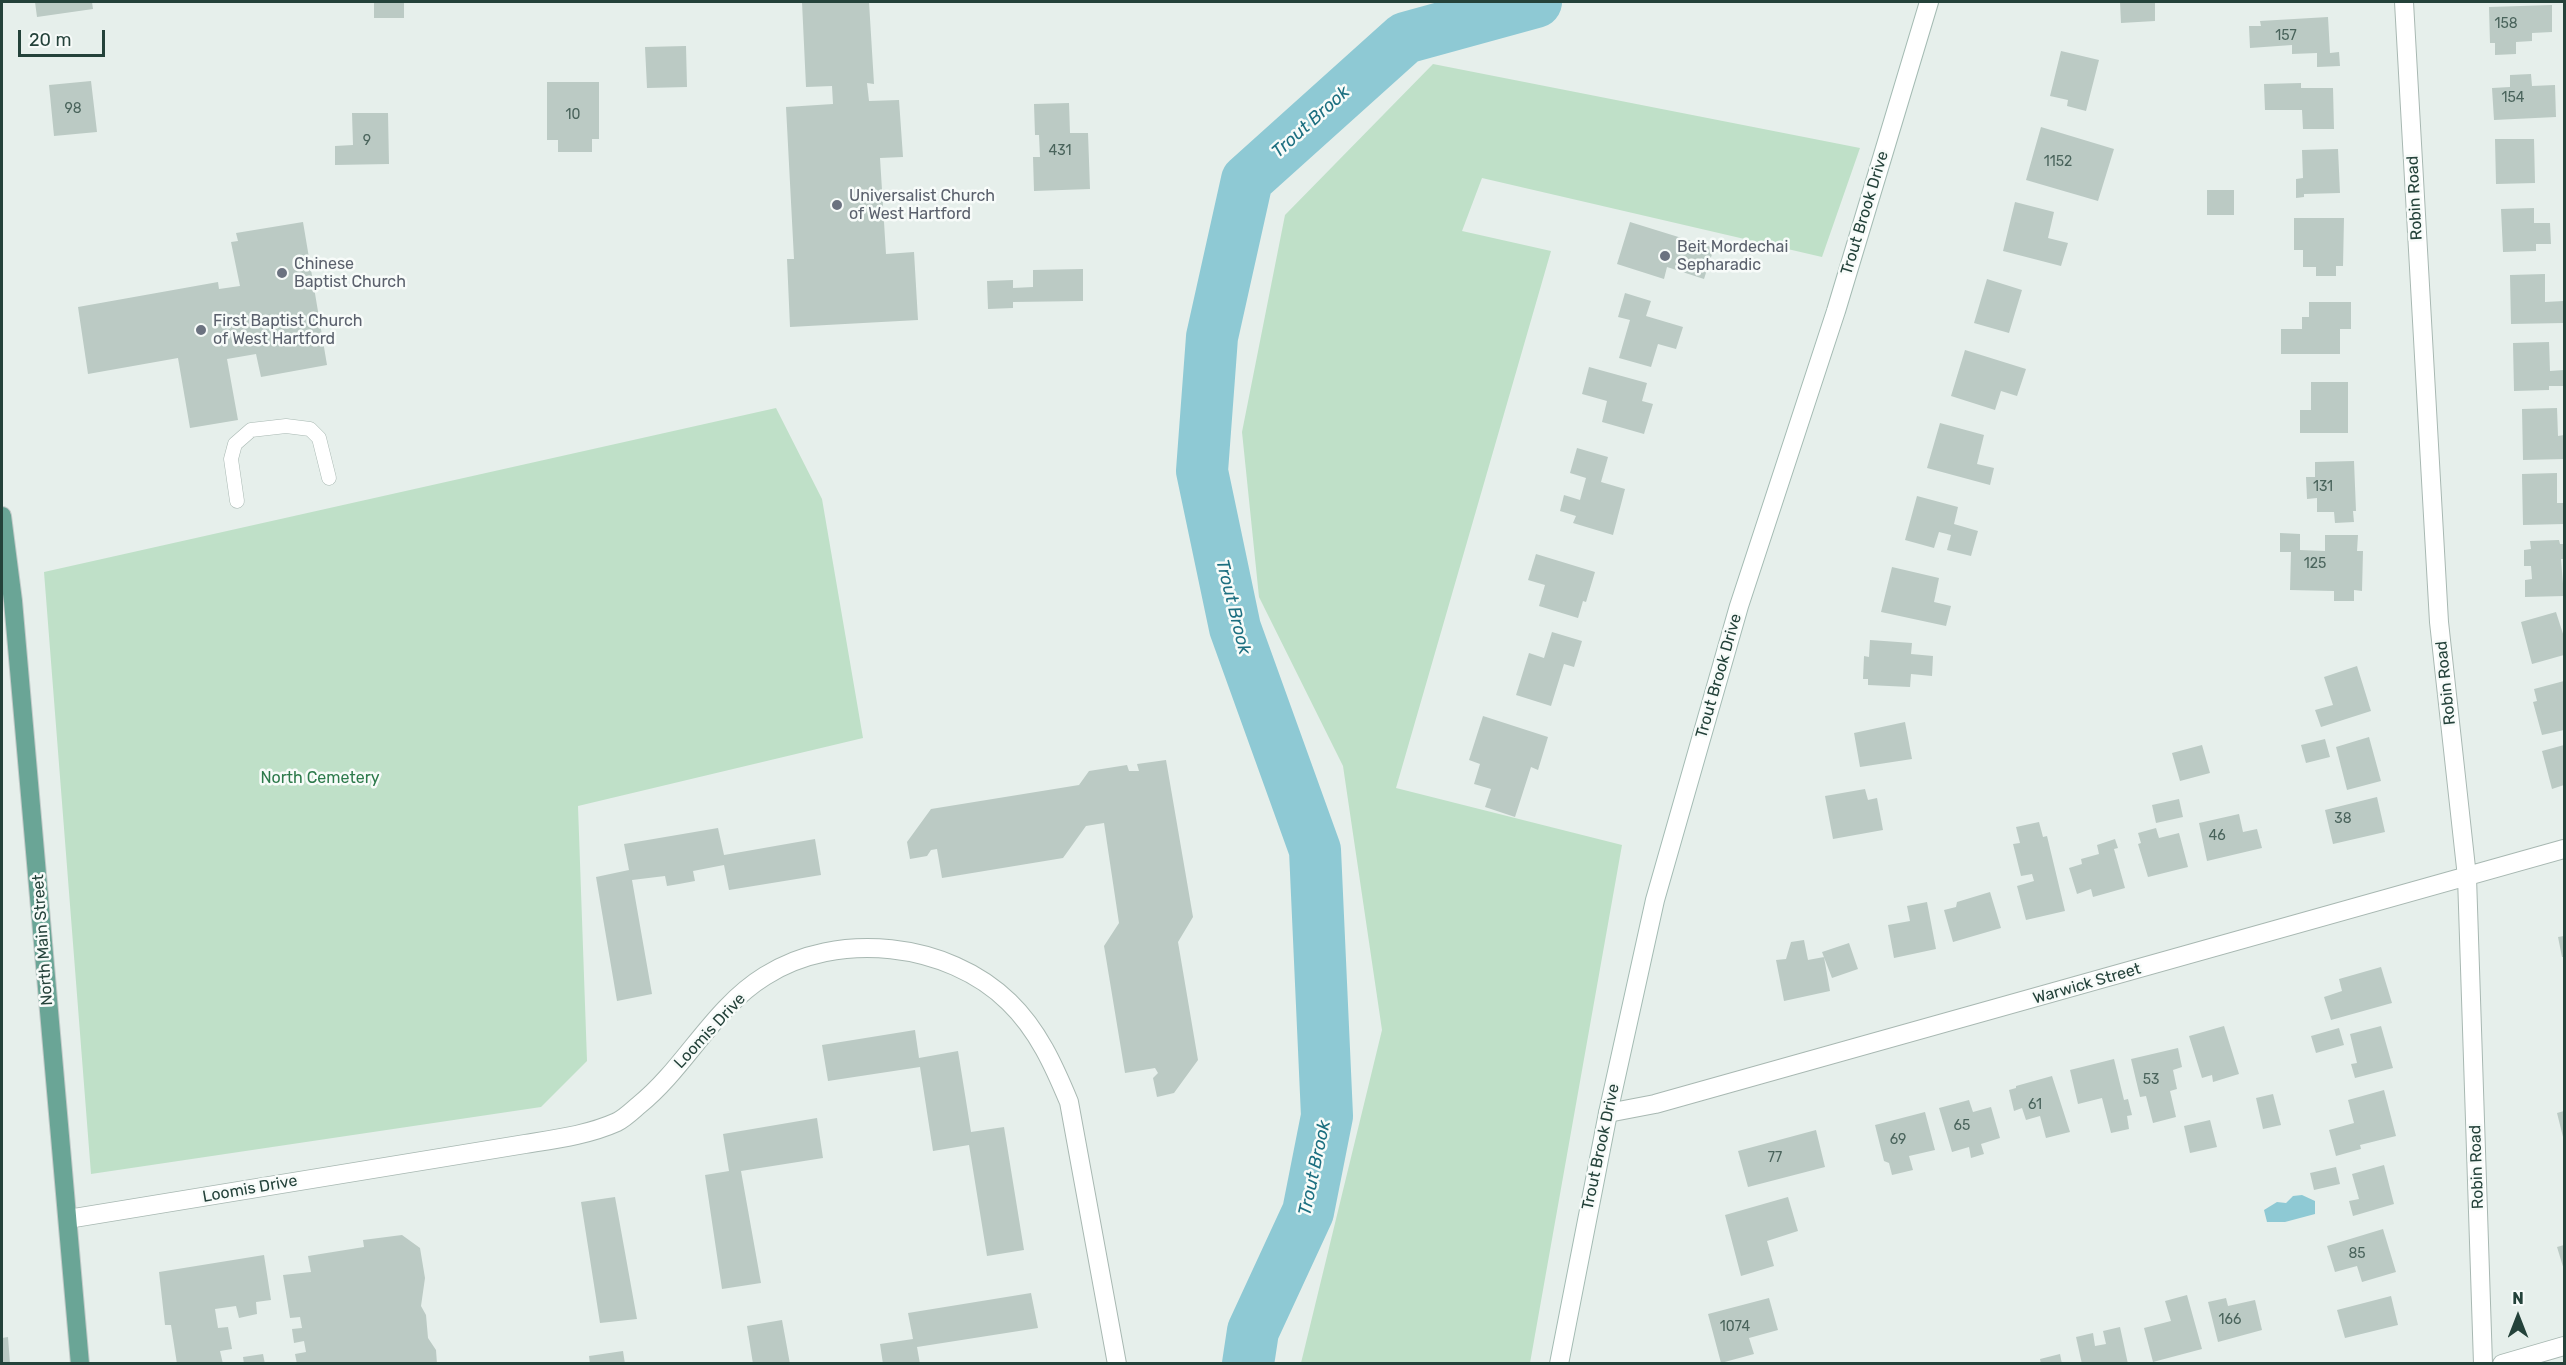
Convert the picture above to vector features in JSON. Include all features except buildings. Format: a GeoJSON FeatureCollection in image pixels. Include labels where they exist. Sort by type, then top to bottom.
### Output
{"type":"FeatureCollection","features":[{"type":"Feature","properties":{"kind":"main road","name":"North Main Street"},"geometry":{"type":"LineString","coordinates":[[2,516],[7,602],[68,1219],[80,1364]]}},
{"type":"Feature","properties":{"kind":"street","name":"Trout Brook Drive"},"geometry":{"type":"LineString","coordinates":[[1559,1364],[1608,1113],[1655,900],[1735,617],[1836,311],[1929,2]]}},
{"type":"Feature","properties":{"kind":"street","name":"Robin Road"},"geometry":{"type":"LineString","coordinates":[[2404,2],[2439,622],[2467,877],[2483,1364]]}},
{"type":"Feature","properties":{"kind":"street","name":"Warwick Street"},"geometry":{"type":"LineString","coordinates":[[1608,1113],[1655,1104],[2565,849]]}},
{"type":"Feature","properties":{"kind":"street","name":"Loomis Drive"},"geometry":{"type":"LineString","coordinates":[[68,1219],[578,1135],[619,1121],[654,1093],[730,1004],[764,976],[794,960],[838,950],[883,949],[940,959],[980,980],[1008,1002],[1030,1027],[1053,1064],[1069,1102],[1118,1364]]}},
{"type":"Feature","properties":{"kind":"street"},"geometry":{"type":"LineString","coordinates":[[2502,1364],[2565,1346]]}},
{"type":"Feature","properties":{"kind":"lane"},"geometry":{"type":"LineString","coordinates":[[237,501],[231,459],[235,444],[251,430],[286,426],[310,429],[319,438],[329,478]]}},
{"type":"Feature","properties":{"kind":"green space"},"geometry":{"type":"Polygon","coordinates":[[[1433,64],[1860,148],[1822,257],[1482,178],[1462,231],[1551,251],[1396,788],[1622,845],[1530,1363],[1301,1363],[1382,1030],[1343,766],[1259,597],[1242,432],[1285,215],[1433,64]]]}},
{"type":"Feature","properties":{"kind":"green space","name":"North Cemetery"},"geometry":{"type":"Polygon","coordinates":[[[776,408],[822,499],[863,738],[578,806],[587,1061],[541,1107],[91,1174],[44,572],[776,408]]]}},
{"type":"Feature","properties":{"kind":"water"},"geometry":{"type":"Polygon","coordinates":[[[2302,1195],[2315,1201],[2315,1214],[2285,1222],[2267,1222],[2264,1210],[2277,1202],[2286,1203],[2293,1196],[2302,1195]]]}},
{"type":"Feature","properties":{"kind":"waterway","name":"Trout Brook"},"geometry":{"type":"LineString","coordinates":[[1248,1364],[1253,1331],[1308,1212],[1327,1116],[1315,850],[1235,628],[1202,471],[1212,337],[1247,180],[1405,38],[1536,2]]}},
{"type":"Feature","properties":{"kind":"place","name":"Universalist Church of West Hartford"},"geometry":{"type":"Point","coordinates":[837,205]}},
{"type":"Feature","properties":{"kind":"place","name":"Beit Mordechai Sepharadic"},"geometry":{"type":"Point","coordinates":[1665,256]}},
{"type":"Feature","properties":{"kind":"place","name":"Chinese Baptist Church"},"geometry":{"type":"Point","coordinates":[282,273]}},
{"type":"Feature","properties":{"kind":"place","name":"First Baptist Church of West Hartford"},"geometry":{"type":"Point","coordinates":[201,330]}}]}
